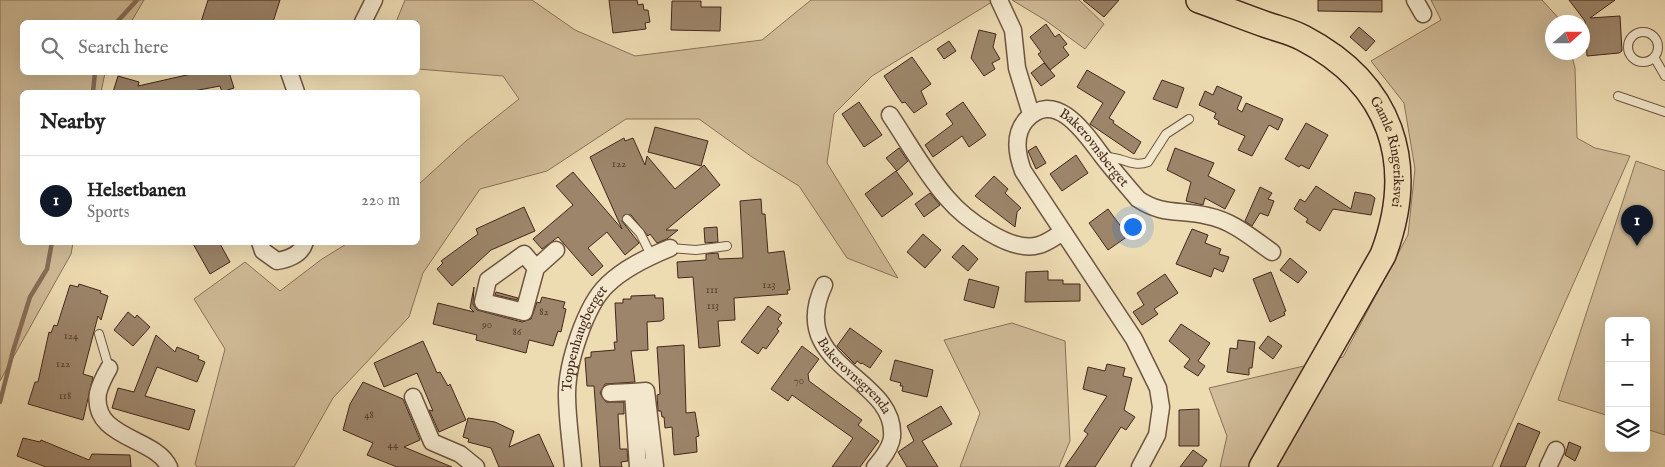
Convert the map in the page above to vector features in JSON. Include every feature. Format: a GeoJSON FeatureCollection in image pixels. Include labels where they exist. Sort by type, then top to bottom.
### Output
{"type":"FeatureCollection","features":[{"type":"Feature","properties":{"kind":"main road","name":"Gamle Ringeriksvei"},"geometry":{"type":"LineString","coordinates":[[1199,0],[1302,37],[1341,62],[1353,72],[1374,100],[1386,121],[1398,161],[1399,180],[1396,218],[1384,255],[1262,467]]}},
{"type":"Feature","properties":{"kind":"street"},"geometry":{"type":"LineString","coordinates":[[364,20],[374,0]]}},
{"type":"Feature","properties":{"kind":"street"},"geometry":{"type":"LineString","coordinates":[[1000,0],[1013,30],[1017,68],[1031,114],[1021,125],[1017,154],[1023,171],[1134,339],[1158,388],[1161,408],[1157,435],[1140,467]]}},
{"type":"Feature","properties":{"kind":"street"},"geometry":{"type":"LineString","coordinates":[[291,75],[295,90]]}},
{"type":"Feature","properties":{"kind":"street","name":"Bakerovnsberget"},"geometry":{"type":"LineString","coordinates":[[1031,114],[1045,110],[1060,112],[1069,117],[1083,129],[1103,157],[1138,199],[1149,206],[1165,212],[1208,215],[1231,223],[1272,252]]}},
{"type":"Feature","properties":{"kind":"street"},"geometry":{"type":"LineString","coordinates":[[890,115],[947,198],[983,229],[1011,243],[1027,246],[1040,245],[1063,232]]}},
{"type":"Feature","properties":{"kind":"street"},"geometry":{"type":"LineString","coordinates":[[261,245],[263,251],[276,261],[290,258],[301,250],[304,245]]}},
{"type":"Feature","properties":{"kind":"street","name":"Toppenhaugberget"},"geometry":{"type":"LineString","coordinates":[[573,467],[567,393],[576,343],[598,297],[607,285],[651,255],[670,248]]}},
{"type":"Feature","properties":{"kind":"street"},"geometry":{"type":"LineString","coordinates":[[536,268],[556,250]]}},
{"type":"Feature","properties":{"kind":"street","name":"Bakerovnsgrenda"},"geometry":{"type":"LineString","coordinates":[[824,285],[816,300],[814,320],[826,351],[878,400],[889,419],[892,437],[884,456],[876,467]]}},
{"type":"Feature","properties":{"kind":"street"},"geometry":{"type":"LineString","coordinates":[[109,368],[98,393],[99,408],[106,421],[122,436],[154,452],[166,461],[169,467]]}},
{"type":"Feature","properties":{"kind":"street"},"geometry":{"type":"LineString","coordinates":[[610,393],[646,391],[654,466],[644,467]]}},
{"type":"Feature","properties":{"kind":"street"},"geometry":{"type":"LineString","coordinates":[[633,392],[638,467]]}},
{"type":"Feature","properties":{"kind":"street"},"geometry":{"type":"LineString","coordinates":[[413,397],[432,442],[460,454],[476,467]]}},
{"type":"Feature","properties":{"kind":"street"},"geometry":{"type":"LineString","coordinates":[[1548,467],[1556,450]]}},
{"type":"Feature","properties":{"kind":"lane"},"geometry":{"type":"LineString","coordinates":[[1644,31],[1661,41],[1654,57],[1645,62],[1636,60],[1629,52],[1628,42],[1634,34],[1644,31]]}},
{"type":"Feature","properties":{"kind":"lane"},"geometry":{"type":"LineString","coordinates":[[1654,57],[1665,76]]}},
{"type":"Feature","properties":{"kind":"lane"},"geometry":{"type":"LineString","coordinates":[[1618,96],[1665,112]]}},
{"type":"Feature","properties":{"kind":"lane"},"geometry":{"type":"LineString","coordinates":[[1103,157],[1112,157],[1133,164],[1148,162],[1166,134],[1189,119]]}},
{"type":"Feature","properties":{"kind":"lane"},"geometry":{"type":"LineString","coordinates":[[628,219],[640,233],[651,255]]}},
{"type":"Feature","properties":{"kind":"lane"},"geometry":{"type":"LineString","coordinates":[[670,248],[696,250],[727,246]]}},
{"type":"Feature","properties":{"kind":"lane"},"geometry":{"type":"LineString","coordinates":[[99,334],[109,368]]}},
{"type":"Feature","properties":{"kind":"shaded area"},"geometry":{"type":"Polygon","coordinates":[[[0,0],[144,0],[132,20],[20,20],[20,75],[105,75],[101,90],[20,90],[20,245],[73,245],[71,254],[0,381],[0,0]]]}},
{"type":"Feature","properties":{"kind":"shaded area"},"geometry":{"type":"Polygon","coordinates":[[[405,0],[532,0],[575,30],[635,56],[762,40],[811,0],[995,0],[872,76],[834,114],[827,163],[898,278],[847,258],[799,186],[752,157],[699,119],[626,119],[547,171],[480,189],[423,273],[409,317],[333,398],[294,467],[197,467],[195,464],[225,349],[194,299],[245,262],[280,291],[322,259],[345,245],[420,245],[420,183],[466,141],[519,99],[503,76],[420,69],[420,20],[397,20],[405,0]]]}},
{"type":"Feature","properties":{"kind":"shaded area"},"geometry":{"type":"Polygon","coordinates":[[[1012,0],[1079,0],[1104,24],[1085,49],[1045,20],[1012,0]]]}},
{"type":"Feature","properties":{"kind":"shaded area"},"geometry":{"type":"Polygon","coordinates":[[[1431,0],[1542,0],[1556,15],[1545,15],[1545,60],[1573,60],[1575,68],[1577,138],[1595,148],[1630,156],[1492,467],[1220,467],[1227,436],[1209,388],[1343,357],[1408,235],[1415,169],[1404,103],[1371,61],[1441,20],[1431,0]]]}},
{"type":"Feature","properties":{"kind":"shaded area"},"geometry":{"type":"Polygon","coordinates":[[[1636,161],[1665,171],[1665,435],[1650,430],[1650,317],[1605,317],[1605,415],[1558,400],[1636,161]]]}},
{"type":"Feature","properties":{"kind":"shaded area"},"geometry":{"type":"Polygon","coordinates":[[[1012,323],[1065,341],[1070,441],[1059,467],[960,467],[980,413],[944,340],[1012,323]]]}},
{"type":"Feature","properties":{"kind":"building"},"geometry":{"type":"Polygon","coordinates":[[[208,0],[280,0],[274,20],[202,20],[208,0]]]}},
{"type":"Feature","properties":{"kind":"building"},"geometry":{"type":"Polygon","coordinates":[[[609,0],[637,0],[638,5],[643,4],[644,10],[648,10],[650,22],[645,23],[646,29],[613,33],[609,0]]]}},
{"type":"Feature","properties":{"kind":"building"},"geometry":{"type":"Polygon","coordinates":[[[1083,0],[1119,0],[1104,17],[1083,0]]]}},
{"type":"Feature","properties":{"kind":"building"},"geometry":{"type":"Polygon","coordinates":[[[1318,0],[1382,0],[1382,12],[1318,11],[1318,0]]]}},
{"type":"Feature","properties":{"kind":"building"},"geometry":{"type":"Polygon","coordinates":[[[1569,0],[1615,0],[1590,18],[1590,15],[1580,15],[1569,0]]]}},
{"type":"Feature","properties":{"kind":"building"},"geometry":{"type":"Polygon","coordinates":[[[672,1],[701,1],[701,7],[721,7],[720,31],[671,30],[672,1]]]}},
{"type":"Feature","properties":{"kind":"building"},"geometry":{"type":"Polygon","coordinates":[[[1620,16],[1622,51],[1619,53],[1590,56],[1590,18],[1620,16]]]}},
{"type":"Feature","properties":{"kind":"building"},"geometry":{"type":"Polygon","coordinates":[[[1046,24],[1055,37],[1059,34],[1067,44],[1063,47],[1069,55],[1050,70],[1038,54],[1041,52],[1030,37],[1046,24]]]}},
{"type":"Feature","properties":{"kind":"building"},"geometry":{"type":"Polygon","coordinates":[[[1359,27],[1375,41],[1366,51],[1350,37],[1359,27]]]}},
{"type":"Feature","properties":{"kind":"building"},"geometry":{"type":"Polygon","coordinates":[[[979,30],[996,34],[993,47],[1000,59],[992,63],[995,69],[984,76],[971,58],[979,30]]]}},
{"type":"Feature","properties":{"kind":"building"},"geometry":{"type":"Polygon","coordinates":[[[949,41],[956,51],[944,59],[937,49],[949,41]]]}},
{"type":"Feature","properties":{"kind":"building"},"geometry":{"type":"Polygon","coordinates":[[[912,57],[931,84],[921,91],[927,104],[914,113],[905,102],[902,103],[884,76],[912,57]]]}},
{"type":"Feature","properties":{"kind":"building"},"geometry":{"type":"Polygon","coordinates":[[[1044,63],[1055,76],[1041,86],[1031,73],[1044,63]]]}},
{"type":"Feature","properties":{"kind":"building"},"geometry":{"type":"Polygon","coordinates":[[[1087,70],[1125,92],[1109,118],[1114,121],[1113,123],[1141,142],[1134,154],[1090,124],[1103,103],[1077,87],[1087,70]]]}},
{"type":"Feature","properties":{"kind":"building"},"geometry":{"type":"Polygon","coordinates":[[[187,75],[230,75],[234,88],[221,90],[220,86],[199,90],[114,90],[118,76],[139,82],[138,86],[187,75]]]}},
{"type":"Feature","properties":{"kind":"building"},"geometry":{"type":"Polygon","coordinates":[[[1162,80],[1184,88],[1177,108],[1153,99],[1162,80]]]}},
{"type":"Feature","properties":{"kind":"building"},"geometry":{"type":"Polygon","coordinates":[[[1217,86],[1242,97],[1237,109],[1242,112],[1246,103],[1283,119],[1278,130],[1269,125],[1252,156],[1238,150],[1245,136],[1218,124],[1219,121],[1214,118],[1216,113],[1199,105],[1205,91],[1213,95],[1217,86]]]}},
{"type":"Feature","properties":{"kind":"building"},"geometry":{"type":"Polygon","coordinates":[[[859,102],[882,135],[864,147],[842,114],[859,102]]]}},
{"type":"Feature","properties":{"kind":"building"},"geometry":{"type":"Polygon","coordinates":[[[963,102],[986,135],[969,147],[962,136],[933,157],[925,145],[953,124],[946,114],[963,102]]]}},
{"type":"Feature","properties":{"kind":"building"},"geometry":{"type":"Polygon","coordinates":[[[1306,123],[1328,135],[1309,169],[1301,165],[1299,167],[1285,159],[1306,123]]]}},
{"type":"Feature","properties":{"kind":"building"},"geometry":{"type":"Polygon","coordinates":[[[655,127],[708,141],[701,166],[648,152],[655,127]]]}},
{"type":"Feature","properties":{"kind":"building"},"geometry":{"type":"Polygon","coordinates":[[[624,138],[625,141],[633,138],[645,165],[647,156],[675,189],[704,165],[720,185],[666,230],[678,230],[667,239],[657,243],[650,234],[648,236],[631,215],[624,215],[622,221],[639,243],[625,255],[607,232],[588,248],[603,266],[592,276],[558,237],[542,249],[533,239],[573,205],[556,186],[573,172],[622,229],[590,157],[624,138]]]}},
{"type":"Feature","properties":{"kind":"building"},"geometry":{"type":"Polygon","coordinates":[[[1036,146],[1046,163],[1036,169],[1028,151],[1036,146]]]}},
{"type":"Feature","properties":{"kind":"building"},"geometry":{"type":"Polygon","coordinates":[[[899,148],[908,161],[897,171],[886,158],[899,148]]]}},
{"type":"Feature","properties":{"kind":"building"},"geometry":{"type":"Polygon","coordinates":[[[1175,148],[1214,163],[1208,176],[1235,190],[1225,209],[1205,198],[1203,205],[1186,201],[1191,182],[1167,170],[1175,148]]]}},
{"type":"Feature","properties":{"kind":"building"},"geometry":{"type":"Polygon","coordinates":[[[1076,155],[1088,173],[1062,191],[1050,174],[1076,155]]]}},
{"type":"Feature","properties":{"kind":"building"},"geometry":{"type":"Polygon","coordinates":[[[896,171],[913,194],[882,217],[865,194],[896,171]]]}},
{"type":"Feature","properties":{"kind":"building"},"geometry":{"type":"Polygon","coordinates":[[[994,176],[1008,189],[1005,193],[1021,208],[1017,212],[1015,227],[975,196],[994,176]]]}},
{"type":"Feature","properties":{"kind":"building"},"geometry":{"type":"Polygon","coordinates":[[[1316,186],[1351,209],[1355,192],[1371,195],[1375,198],[1371,215],[1333,209],[1320,231],[1306,222],[1308,219],[1294,209],[1300,199],[1305,202],[1316,186]]]}},
{"type":"Feature","properties":{"kind":"building"},"geometry":{"type":"Polygon","coordinates":[[[1260,187],[1272,193],[1268,199],[1274,201],[1268,216],[1260,213],[1252,226],[1245,221],[1260,187]]]}},
{"type":"Feature","properties":{"kind":"building"},"geometry":{"type":"Polygon","coordinates":[[[930,193],[940,205],[924,217],[915,204],[930,193]]]}},
{"type":"Feature","properties":{"kind":"building"},"geometry":{"type":"Polygon","coordinates":[[[761,199],[762,214],[765,214],[768,253],[784,251],[790,290],[787,290],[788,294],[734,298],[735,320],[718,321],[720,346],[699,348],[693,277],[678,278],[677,262],[706,260],[706,254],[718,253],[719,259],[743,258],[740,201],[761,199]]]}},
{"type":"Feature","properties":{"kind":"building"},"geometry":{"type":"Polygon","coordinates":[[[524,207],[535,231],[491,250],[452,286],[437,269],[443,263],[441,261],[478,234],[476,229],[524,207]]]}},
{"type":"Feature","properties":{"kind":"building"},"geometry":{"type":"Polygon","coordinates":[[[1108,209],[1128,236],[1108,250],[1089,223],[1108,209]]]}},
{"type":"Feature","properties":{"kind":"building"},"geometry":{"type":"Polygon","coordinates":[[[717,227],[718,242],[705,243],[704,228],[717,227]]]}},
{"type":"Feature","properties":{"kind":"building"},"geometry":{"type":"Polygon","coordinates":[[[1192,229],[1208,235],[1205,243],[1221,249],[1219,254],[1229,257],[1223,272],[1214,268],[1211,277],[1176,264],[1192,229]]]}},
{"type":"Feature","properties":{"kind":"building"},"geometry":{"type":"Polygon","coordinates":[[[923,234],[941,250],[925,268],[907,252],[923,234]]]}},
{"type":"Feature","properties":{"kind":"building"},"geometry":{"type":"Polygon","coordinates":[[[194,245],[221,245],[230,262],[210,274],[194,245]]]}},
{"type":"Feature","properties":{"kind":"building"},"geometry":{"type":"Polygon","coordinates":[[[963,245],[978,259],[968,271],[952,257],[963,245]]]}},
{"type":"Feature","properties":{"kind":"building"},"geometry":{"type":"Polygon","coordinates":[[[1290,258],[1307,272],[1298,283],[1280,270],[1290,258]]]}},
{"type":"Feature","properties":{"kind":"building"},"geometry":{"type":"Polygon","coordinates":[[[1048,271],[1048,280],[1063,280],[1063,284],[1080,284],[1080,301],[1025,302],[1026,272],[1048,271]]]}},
{"type":"Feature","properties":{"kind":"building"},"geometry":{"type":"Polygon","coordinates":[[[1271,272],[1286,311],[1284,312],[1285,315],[1270,322],[1253,279],[1271,272]]]}},
{"type":"Feature","properties":{"kind":"building"},"geometry":{"type":"Polygon","coordinates":[[[1165,274],[1178,293],[1154,309],[1158,314],[1142,325],[1133,312],[1144,305],[1137,293],[1165,274]]]}},
{"type":"Feature","properties":{"kind":"building"},"geometry":{"type":"Polygon","coordinates":[[[969,279],[999,287],[994,308],[964,300],[969,279]]]}},
{"type":"Feature","properties":{"kind":"building"},"geometry":{"type":"Polygon","coordinates":[[[79,284],[101,291],[100,293],[108,296],[101,320],[98,316],[83,374],[93,377],[83,420],[28,404],[35,382],[38,382],[49,332],[51,333],[54,325],[57,326],[70,285],[78,287],[79,284]]]}},
{"type":"Feature","properties":{"kind":"building"},"geometry":{"type":"Polygon","coordinates":[[[474,287],[473,304],[477,310],[522,322],[531,319],[537,302],[540,303],[542,297],[565,302],[563,308],[566,309],[561,332],[558,331],[553,346],[529,340],[526,353],[476,340],[477,335],[433,324],[438,303],[474,312],[470,308],[474,287]]]}},
{"type":"Feature","properties":{"kind":"building"},"geometry":{"type":"Polygon","coordinates":[[[496,292],[518,298],[517,300],[495,295],[496,292]]]}},
{"type":"Feature","properties":{"kind":"building"},"geometry":{"type":"Polygon","coordinates":[[[655,295],[655,298],[663,298],[664,319],[647,322],[648,350],[631,351],[635,382],[605,384],[600,393],[606,402],[624,402],[624,414],[618,414],[620,449],[627,449],[628,461],[621,462],[622,467],[600,467],[594,386],[587,386],[585,358],[591,357],[591,352],[615,350],[614,342],[617,342],[615,303],[623,303],[623,299],[631,299],[631,296],[655,295]]]}},
{"type":"Feature","properties":{"kind":"building"},"geometry":{"type":"Polygon","coordinates":[[[768,306],[781,315],[778,319],[782,323],[777,329],[779,331],[766,349],[763,347],[758,354],[741,342],[768,306]]]}},
{"type":"Feature","properties":{"kind":"building"},"geometry":{"type":"Polygon","coordinates":[[[128,312],[135,318],[137,315],[150,327],[133,346],[114,330],[128,312]]]}},
{"type":"Feature","properties":{"kind":"building"},"geometry":{"type":"Polygon","coordinates":[[[1181,324],[1210,343],[1198,361],[1205,366],[1198,376],[1184,367],[1190,359],[1169,341],[1181,324]]]}},
{"type":"Feature","properties":{"kind":"building"},"geometry":{"type":"Polygon","coordinates":[[[850,328],[882,351],[870,368],[857,361],[855,364],[837,346],[850,328]]]}},
{"type":"Feature","properties":{"kind":"building"},"geometry":{"type":"Polygon","coordinates":[[[156,335],[175,352],[177,347],[199,356],[198,359],[205,362],[197,382],[157,367],[145,396],[195,410],[189,430],[112,408],[118,388],[134,392],[156,335]]]}},
{"type":"Feature","properties":{"kind":"building"},"geometry":{"type":"Polygon","coordinates":[[[1268,336],[1282,346],[1273,359],[1259,348],[1268,336]]]}},
{"type":"Feature","properties":{"kind":"building"},"geometry":{"type":"Polygon","coordinates":[[[1238,340],[1255,342],[1252,368],[1249,368],[1249,375],[1227,372],[1230,348],[1237,349],[1238,340]]]}},
{"type":"Feature","properties":{"kind":"building"},"geometry":{"type":"Polygon","coordinates":[[[423,341],[437,373],[440,372],[448,386],[450,384],[466,420],[439,432],[429,410],[433,411],[417,373],[384,387],[374,363],[423,341]]]}},
{"type":"Feature","properties":{"kind":"building"},"geometry":{"type":"Polygon","coordinates":[[[684,345],[686,413],[695,412],[699,436],[696,437],[697,452],[674,455],[672,427],[665,428],[664,417],[662,417],[661,411],[658,411],[657,395],[660,394],[657,347],[684,345]]]}},
{"type":"Feature","properties":{"kind":"building"},"geometry":{"type":"Polygon","coordinates":[[[802,346],[819,359],[808,374],[809,381],[862,420],[858,425],[879,441],[860,467],[832,467],[853,438],[792,395],[788,401],[771,389],[802,346]]]}},
{"type":"Feature","properties":{"kind":"building"},"geometry":{"type":"Polygon","coordinates":[[[895,360],[933,370],[927,397],[902,391],[903,386],[900,386],[901,383],[890,380],[895,360]]]}},
{"type":"Feature","properties":{"kind":"building"},"geometry":{"type":"Polygon","coordinates":[[[1107,364],[1125,368],[1123,376],[1132,378],[1124,410],[1135,417],[1126,430],[1121,427],[1095,467],[1065,467],[1088,434],[1084,431],[1107,396],[1083,389],[1088,367],[1105,371],[1107,364]]]}},
{"type":"Feature","properties":{"kind":"building"},"geometry":{"type":"Polygon","coordinates":[[[363,382],[403,399],[420,440],[404,447],[452,467],[397,467],[367,455],[373,443],[343,430],[350,404],[363,382]]]}},
{"type":"Feature","properties":{"kind":"building"},"geometry":{"type":"Polygon","coordinates":[[[941,406],[952,424],[922,441],[938,467],[907,467],[898,452],[914,441],[907,426],[941,406]]]}},
{"type":"Feature","properties":{"kind":"building"},"geometry":{"type":"Polygon","coordinates":[[[1199,409],[1199,446],[1179,446],[1179,410],[1199,409]]]}},
{"type":"Feature","properties":{"kind":"building"},"geometry":{"type":"Polygon","coordinates":[[[468,418],[495,422],[514,431],[509,447],[539,434],[554,467],[499,467],[491,448],[468,442],[469,439],[463,437],[468,418]]]}},
{"type":"Feature","properties":{"kind":"building"},"geometry":{"type":"Polygon","coordinates":[[[1518,423],[1540,432],[1525,467],[1500,467],[1518,423]]]}},
{"type":"Feature","properties":{"kind":"building"},"geometry":{"type":"Polygon","coordinates":[[[23,438],[40,442],[41,440],[89,460],[92,454],[130,455],[131,467],[46,467],[17,456],[23,438]]]}},
{"type":"Feature","properties":{"kind":"building"},"geometry":{"type":"Polygon","coordinates":[[[1569,442],[1581,447],[1575,461],[1565,455],[1569,442]]]}},
{"type":"Feature","properties":{"kind":"building"},"geometry":{"type":"Polygon","coordinates":[[[1193,450],[1207,460],[1202,467],[1180,467],[1193,450]]]}},
{"type":"Feature","properties":{"kind":"waterway"},"geometry":{"type":"LineString","coordinates":[[119,20],[137,0]]}},
{"type":"Feature","properties":{"kind":"waterway"},"geometry":{"type":"LineString","coordinates":[[93,90],[95,75]]}},
{"type":"Feature","properties":{"kind":"waterway"},"geometry":{"type":"LineString","coordinates":[[0,402],[13,351],[30,297],[47,269],[51,245]]}},
{"type":"Feature","properties":{"kind":"place","name":"Helsetbanen"},"geometry":{"type":"Point","coordinates":[1637,246]}}]}
